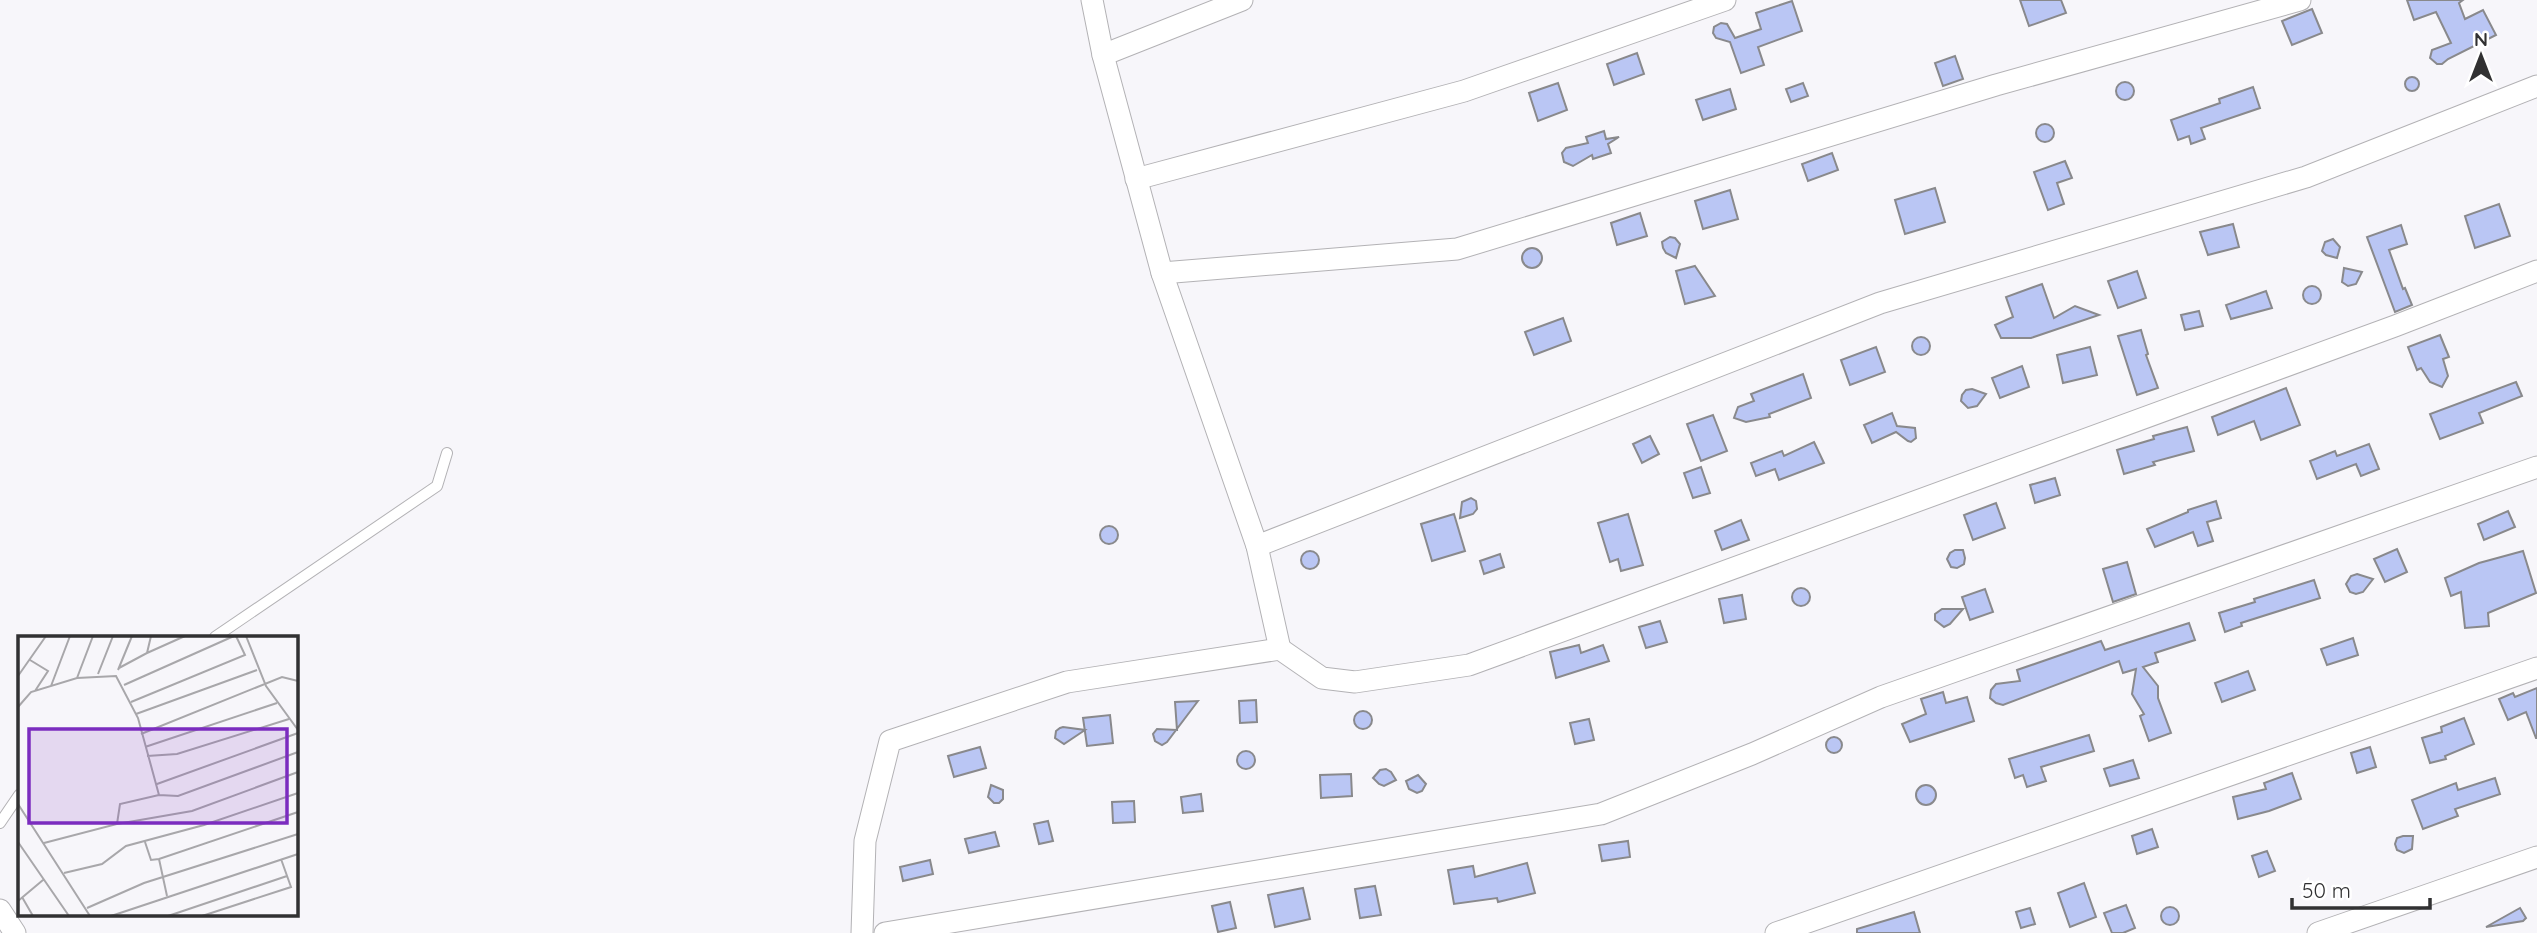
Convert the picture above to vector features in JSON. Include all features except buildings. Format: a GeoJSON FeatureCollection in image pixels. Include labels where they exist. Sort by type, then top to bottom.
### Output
{"type":"FeatureCollection","features":[{"type":"Feature","properties":{"kind":"street"},"geometry":{"type":"LineString","coordinates":[[1091,0],[1161,273],[1257,546],[1280,649],[1322,678],[1356,682],[1469,665],[2368,336],[2537,271]]}},
{"type":"Feature","properties":{"kind":"street"},"geometry":{"type":"LineString","coordinates":[[1103,55],[1242,0]]}},
{"type":"Feature","properties":{"kind":"street"},"geometry":{"type":"LineString","coordinates":[[1136,179],[1464,91],[1725,0]]}},
{"type":"Feature","properties":{"kind":"street"},"geometry":{"type":"LineString","coordinates":[[1161,273],[1457,249],[1996,85],[2300,0]]}},
{"type":"Feature","properties":{"kind":"street"},"geometry":{"type":"LineString","coordinates":[[1257,546],[1880,303],[2305,177],[2537,86]]}},
{"type":"Feature","properties":{"kind":"street"},"geometry":{"type":"LineString","coordinates":[[885,933],[1601,814],[1752,754],[1881,698],[2537,467]]}},
{"type":"Feature","properties":{"kind":"street"},"geometry":{"type":"LineString","coordinates":[[862,933],[865,841],[890,741],[1067,682],[1280,649]]}},
{"type":"Feature","properties":{"kind":"street"},"geometry":{"type":"LineString","coordinates":[[1776,933],[2537,668]]}},
{"type":"Feature","properties":{"kind":"street"},"geometry":{"type":"LineString","coordinates":[[2318,933],[2537,857]]}},
{"type":"Feature","properties":{"kind":"street"},"geometry":{"type":"LineString","coordinates":[[0,909],[15,933]]}},
{"type":"Feature","properties":{"kind":"lane"},"geometry":{"type":"LineString","coordinates":[[216,636],[437,486],[447,453]]}},
{"type":"Feature","properties":{"kind":"lane"},"geometry":{"type":"LineString","coordinates":[[0,823],[18,796]]}}]}
